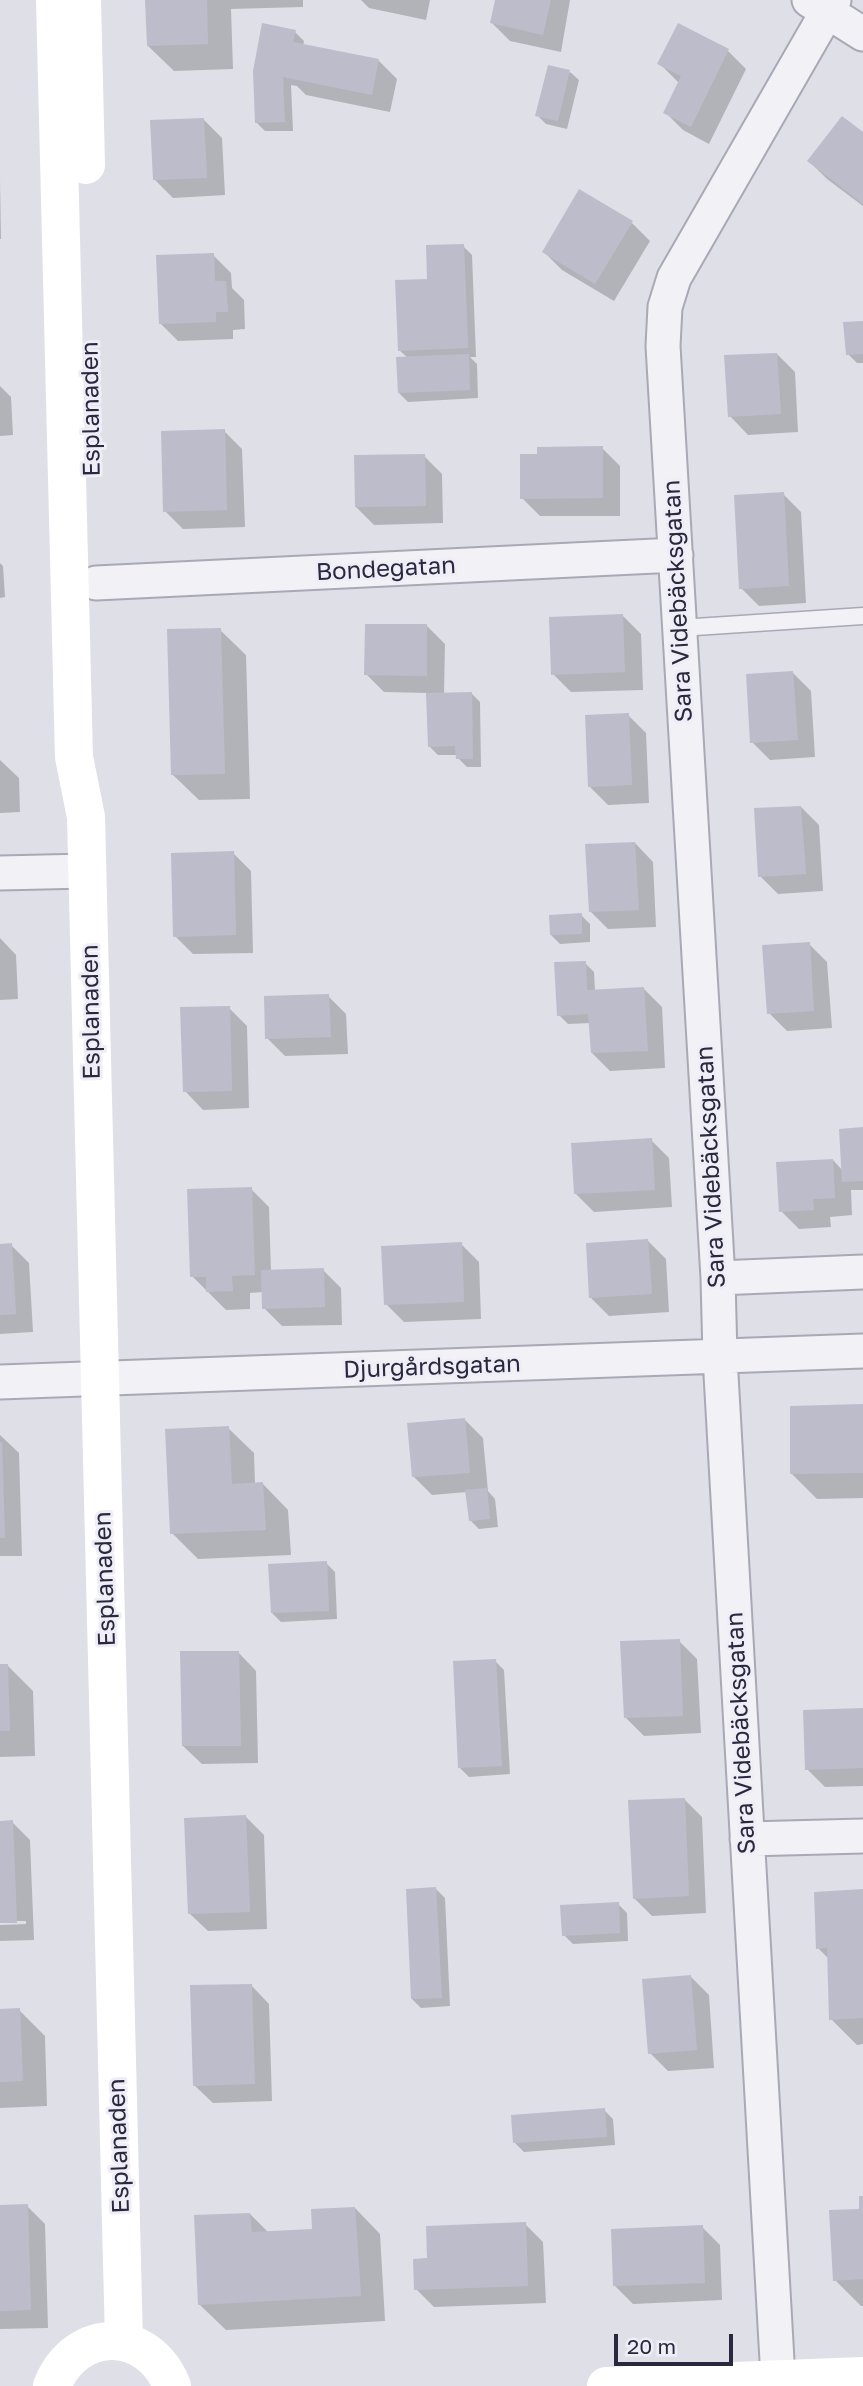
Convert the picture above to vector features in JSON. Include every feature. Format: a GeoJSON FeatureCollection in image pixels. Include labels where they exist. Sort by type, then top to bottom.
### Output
{"type":"FeatureCollection","features":[{"type":"Feature","properties":{"kind":"street","name":"Esplanaden"},"geometry":{"type":"LineString","coordinates":[[55,0],[74,757],[86,817],[124,2342]]}},
{"type":"Feature","properties":{"kind":"street","name":"Esplanaden"},"geometry":{"type":"LineString","coordinates":[[82,0],[100,756],[86,817]]}},
{"type":"Feature","properties":{"kind":"street"},"geometry":{"type":"LineString","coordinates":[[824,3],[863,34]]}},
{"type":"Feature","properties":{"kind":"street","name":"Sara Videbäcksgatan"},"geometry":{"type":"LineString","coordinates":[[778,2378],[720,1357],[718,1278],[663,346],[665,307],[674,278],[824,3]]}},
{"type":"Feature","properties":{"kind":"street","name":"Bondegatan"},"geometry":{"type":"LineString","coordinates":[[96,583],[676,555]]}},
{"type":"Feature","properties":{"kind":"street"},"geometry":{"type":"LineString","coordinates":[[0,873],[87,871]]}},
{"type":"Feature","properties":{"kind":"street"},"geometry":{"type":"LineString","coordinates":[[718,1278],[863,1272]]}},
{"type":"Feature","properties":{"kind":"street","name":"Djurgårdsgatan"},"geometry":{"type":"LineString","coordinates":[[0,1382],[863,1351]]}},
{"type":"Feature","properties":{"kind":"street"},"geometry":{"type":"LineString","coordinates":[[747,1839],[863,1836]]}},
{"type":"Feature","properties":{"kind":"street"},"geometry":{"type":"LineString","coordinates":[[52,2386],[66,2361],[78,2351],[101,2342],[124,2342],[141,2348],[155,2358],[166,2372],[172,2386]]}},
{"type":"Feature","properties":{"kind":"street"},"geometry":{"type":"LineString","coordinates":[[606,2386],[863,2376]]}},
{"type":"Feature","properties":{"kind":"lane"},"geometry":{"type":"LineString","coordinates":[[680,628],[863,616]]}},
{"type":"Feature","properties":{"kind":"building"},"geometry":{"type":"Polygon","coordinates":[[[145,0],[207,0],[208,44],[147,46],[145,0]]]}},
{"type":"Feature","properties":{"kind":"building"},"geometry":{"type":"Polygon","coordinates":[[[495,0],[551,0],[543,35],[490,23],[495,0]]]}},
{"type":"Feature","properties":{"kind":"building"},"geometry":{"type":"Polygon","coordinates":[[[262,23],[296,30],[293,42],[379,59],[372,95],[283,77],[285,122],[255,123],[253,71],[262,23]]]}},
{"type":"Feature","properties":{"kind":"building"},"geometry":{"type":"Polygon","coordinates":[[[678,23],[729,49],[691,127],[663,113],[681,76],[657,64],[678,23]]]}},
{"type":"Feature","properties":{"kind":"building"},"geometry":{"type":"Polygon","coordinates":[[[548,65],[570,70],[558,121],[535,116],[548,65]]]}},
{"type":"Feature","properties":{"kind":"building"},"geometry":{"type":"Polygon","coordinates":[[[842,116],[863,132],[863,204],[807,161],[842,116]]]}},
{"type":"Feature","properties":{"kind":"building"},"geometry":{"type":"Polygon","coordinates":[[[204,118],[207,178],[153,180],[150,120],[204,118]]]}},
{"type":"Feature","properties":{"kind":"building"},"geometry":{"type":"Polygon","coordinates":[[[579,189],[633,221],[595,284],[542,252],[579,189]]]}},
{"type":"Feature","properties":{"kind":"building"},"geometry":{"type":"Polygon","coordinates":[[[464,244],[468,348],[398,351],[395,280],[427,279],[426,245],[464,244]]]}},
{"type":"Feature","properties":{"kind":"building"},"geometry":{"type":"Polygon","coordinates":[[[214,253],[215,281],[226,281],[228,312],[216,312],[216,322],[159,324],[156,255],[214,253]]]}},
{"type":"Feature","properties":{"kind":"building"},"geometry":{"type":"Polygon","coordinates":[[[863,321],[863,354],[846,355],[843,322],[863,321]]]}},
{"type":"Feature","properties":{"kind":"building"},"geometry":{"type":"Polygon","coordinates":[[[777,353],[781,414],[728,417],[724,355],[777,353]]]}},
{"type":"Feature","properties":{"kind":"building"},"geometry":{"type":"Polygon","coordinates":[[[469,354],[470,390],[398,393],[396,357],[469,354]]]}},
{"type":"Feature","properties":{"kind":"building"},"geometry":{"type":"Polygon","coordinates":[[[225,429],[227,510],[163,512],[161,431],[225,429]]]}},
{"type":"Feature","properties":{"kind":"building"},"geometry":{"type":"Polygon","coordinates":[[[603,446],[603,498],[520,499],[520,454],[537,454],[537,447],[603,446]]]}},
{"type":"Feature","properties":{"kind":"building"},"geometry":{"type":"Polygon","coordinates":[[[425,454],[426,506],[355,507],[354,455],[425,454]]]}},
{"type":"Feature","properties":{"kind":"building"},"geometry":{"type":"Polygon","coordinates":[[[784,492],[789,586],[739,589],[734,495],[784,492]]]}},
{"type":"Feature","properties":{"kind":"building"},"geometry":{"type":"Polygon","coordinates":[[[623,614],[625,672],[551,675],[549,617],[623,614]]]}},
{"type":"Feature","properties":{"kind":"building"},"geometry":{"type":"Polygon","coordinates":[[[365,624],[427,624],[427,676],[364,675],[365,624]]]}},
{"type":"Feature","properties":{"kind":"building"},"geometry":{"type":"Polygon","coordinates":[[[221,628],[225,774],[171,775],[167,629],[221,628]]]}},
{"type":"Feature","properties":{"kind":"building"},"geometry":{"type":"Polygon","coordinates":[[[793,671],[798,740],[750,743],[746,674],[793,671]]]}},
{"type":"Feature","properties":{"kind":"building"},"geometry":{"type":"Polygon","coordinates":[[[472,692],[473,759],[456,759],[455,746],[428,747],[426,693],[472,692]]]}},
{"type":"Feature","properties":{"kind":"building"},"geometry":{"type":"Polygon","coordinates":[[[629,713],[632,785],[588,787],[585,715],[629,713]]]}},
{"type":"Feature","properties":{"kind":"building"},"geometry":{"type":"Polygon","coordinates":[[[801,806],[806,874],[758,877],[754,808],[801,806]]]}},
{"type":"Feature","properties":{"kind":"building"},"geometry":{"type":"Polygon","coordinates":[[[635,842],[639,910],[589,912],[585,844],[635,842]]]}},
{"type":"Feature","properties":{"kind":"building"},"geometry":{"type":"Polygon","coordinates":[[[234,851],[236,935],[173,937],[171,853],[234,851]]]}},
{"type":"Feature","properties":{"kind":"building"},"geometry":{"type":"Polygon","coordinates":[[[582,913],[582,934],[550,935],[549,915],[582,913]]]}},
{"type":"Feature","properties":{"kind":"building"},"geometry":{"type":"Polygon","coordinates":[[[810,942],[814,1011],[767,1014],[762,945],[810,942]]]}},
{"type":"Feature","properties":{"kind":"building"},"geometry":{"type":"Polygon","coordinates":[[[586,961],[587,990],[644,987],[648,1051],[591,1053],[588,1014],[557,1016],[554,962],[586,961]]]}},
{"type":"Feature","properties":{"kind":"building"},"geometry":{"type":"Polygon","coordinates":[[[329,994],[331,1037],[265,1039],[264,996],[329,994]]]}},
{"type":"Feature","properties":{"kind":"building"},"geometry":{"type":"Polygon","coordinates":[[[230,1006],[232,1091],[183,1092],[180,1007],[230,1006]]]}},
{"type":"Feature","properties":{"kind":"building"},"geometry":{"type":"Polygon","coordinates":[[[863,1127],[863,1181],[842,1182],[839,1129],[863,1127]]]}},
{"type":"Feature","properties":{"kind":"building"},"geometry":{"type":"Polygon","coordinates":[[[652,1138],[655,1190],[574,1194],[571,1143],[652,1138]]]}},
{"type":"Feature","properties":{"kind":"building"},"geometry":{"type":"Polygon","coordinates":[[[833,1159],[835,1198],[813,1199],[814,1210],[779,1212],[776,1162],[833,1159]]]}},
{"type":"Feature","properties":{"kind":"building"},"geometry":{"type":"Polygon","coordinates":[[[252,1187],[255,1275],[232,1276],[233,1291],[206,1292],[206,1277],[190,1277],[187,1189],[252,1187]]]}},
{"type":"Feature","properties":{"kind":"building"},"geometry":{"type":"Polygon","coordinates":[[[648,1239],[652,1294],[589,1298],[586,1243],[648,1239]]]}},
{"type":"Feature","properties":{"kind":"building"},"geometry":{"type":"Polygon","coordinates":[[[462,1242],[464,1302],[384,1305],[381,1246],[462,1242]]]}},
{"type":"Feature","properties":{"kind":"building"},"geometry":{"type":"Polygon","coordinates":[[[12,1243],[16,1314],[0,1315],[0,1244],[12,1243]]]}},
{"type":"Feature","properties":{"kind":"building"},"geometry":{"type":"Polygon","coordinates":[[[324,1268],[325,1307],[262,1309],[261,1270],[324,1268]]]}},
{"type":"Feature","properties":{"kind":"building"},"geometry":{"type":"Polygon","coordinates":[[[863,1404],[863,1473],[790,1474],[790,1406],[863,1404]]]}},
{"type":"Feature","properties":{"kind":"building"},"geometry":{"type":"Polygon","coordinates":[[[465,1418],[470,1473],[412,1477],[407,1423],[465,1418]]]}},
{"type":"Feature","properties":{"kind":"building"},"geometry":{"type":"Polygon","coordinates":[[[229,1426],[232,1484],[263,1482],[266,1530],[170,1534],[165,1429],[229,1426]]]}},
{"type":"Feature","properties":{"kind":"building"},"geometry":{"type":"Polygon","coordinates":[[[2,1442],[5,1538],[0,1538],[2,1442]]]}},
{"type":"Feature","properties":{"kind":"building"},"geometry":{"type":"Polygon","coordinates":[[[487,1488],[490,1519],[469,1521],[465,1490],[487,1488]]]}},
{"type":"Feature","properties":{"kind":"building"},"geometry":{"type":"Polygon","coordinates":[[[327,1561],[329,1611],[271,1613],[268,1564],[327,1561]]]}},
{"type":"Feature","properties":{"kind":"building"},"geometry":{"type":"Polygon","coordinates":[[[680,1639],[683,1716],[624,1718],[620,1641],[680,1639]]]}},
{"type":"Feature","properties":{"kind":"building"},"geometry":{"type":"Polygon","coordinates":[[[180,1651],[239,1651],[241,1746],[182,1746],[180,1651]]]}},
{"type":"Feature","properties":{"kind":"building"},"geometry":{"type":"Polygon","coordinates":[[[496,1659],[502,1766],[458,1768],[453,1661],[496,1659]]]}},
{"type":"Feature","properties":{"kind":"building"},"geometry":{"type":"Polygon","coordinates":[[[0,1664],[8,1664],[10,1731],[0,1731],[0,1664]]]}},
{"type":"Feature","properties":{"kind":"building"},"geometry":{"type":"Polygon","coordinates":[[[863,1708],[863,1768],[805,1770],[803,1710],[863,1708]]]}},
{"type":"Feature","properties":{"kind":"building"},"geometry":{"type":"Polygon","coordinates":[[[685,1798],[689,1896],[633,1899],[628,1800],[685,1798]]]}},
{"type":"Feature","properties":{"kind":"building"},"geometry":{"type":"Polygon","coordinates":[[[246,1815],[250,1912],[188,1914],[184,1818],[246,1815]]]}},
{"type":"Feature","properties":{"kind":"building"},"geometry":{"type":"Polygon","coordinates":[[[13,1820],[17,1923],[0,1923],[0,1821],[13,1820]]]}},
{"type":"Feature","properties":{"kind":"building"},"geometry":{"type":"Polygon","coordinates":[[[436,1887],[442,1998],[411,1999],[406,1889],[436,1887]]]}},
{"type":"Feature","properties":{"kind":"building"},"geometry":{"type":"Polygon","coordinates":[[[863,1889],[863,2018],[829,2020],[827,1948],[816,1949],[814,1892],[863,1889]]]}},
{"type":"Feature","properties":{"kind":"building"},"geometry":{"type":"Polygon","coordinates":[[[619,1902],[620,1933],[562,1936],[560,1905],[619,1902]]]}},
{"type":"Feature","properties":{"kind":"building"},"geometry":{"type":"Polygon","coordinates":[[[691,1975],[697,2050],[648,2054],[642,1979],[691,1975]]]}},
{"type":"Feature","properties":{"kind":"building"},"geometry":{"type":"Polygon","coordinates":[[[252,1984],[255,2084],[193,2086],[190,1985],[252,1984]]]}},
{"type":"Feature","properties":{"kind":"building"},"geometry":{"type":"Polygon","coordinates":[[[20,2008],[23,2081],[0,2082],[0,2009],[20,2008]]]}},
{"type":"Feature","properties":{"kind":"building"},"geometry":{"type":"Polygon","coordinates":[[[605,2108],[607,2137],[513,2143],[511,2115],[605,2108]]]}},
{"type":"Feature","properties":{"kind":"building"},"geometry":{"type":"Polygon","coordinates":[[[859,2196],[863,2196],[863,2279],[833,2281],[829,2210],[859,2209],[859,2196]]]}},
{"type":"Feature","properties":{"kind":"building"},"geometry":{"type":"Polygon","coordinates":[[[28,2204],[31,2310],[0,2311],[0,2205],[28,2204]]]}},
{"type":"Feature","properties":{"kind":"building"},"geometry":{"type":"Polygon","coordinates":[[[355,2207],[361,2296],[198,2305],[194,2215],[250,2213],[252,2232],[312,2229],[311,2209],[355,2207]]]}},
{"type":"Feature","properties":{"kind":"building"},"geometry":{"type":"Polygon","coordinates":[[[526,2222],[528,2286],[414,2290],[413,2259],[427,2258],[426,2226],[526,2222]]]}},
{"type":"Feature","properties":{"kind":"building"},"geometry":{"type":"Polygon","coordinates":[[[703,2225],[705,2283],[613,2286],[611,2229],[703,2225]]]}}]}
